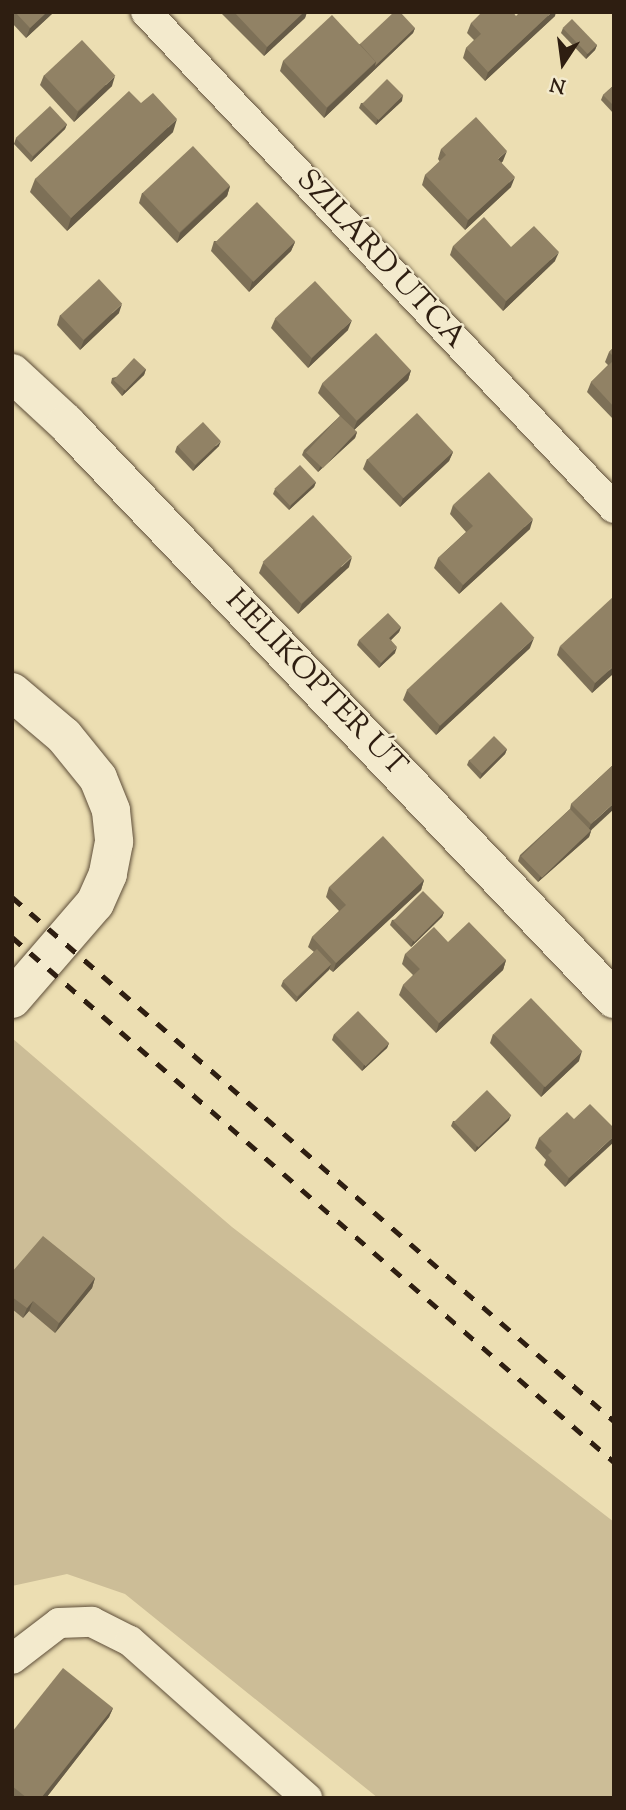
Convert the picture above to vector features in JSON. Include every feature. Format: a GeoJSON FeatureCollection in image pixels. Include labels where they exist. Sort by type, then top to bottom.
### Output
{"type":"FeatureCollection","features":[{"type":"Feature","properties":{"kind":"street","name":"SZILÁRD UTCA"},"geometry":{"type":"LineString","coordinates":[[146,12],[614,508]]}},
{"type":"Feature","properties":{"kind":"street","name":"HELIKOPTER ÚT"},"geometry":{"type":"LineString","coordinates":[[12,373],[66,423],[614,999]]}},
{"type":"Feature","properties":{"kind":"street"},"geometry":{"type":"LineString","coordinates":[[12,692],[76,749],[106,796],[111,811],[114,842],[108,874],[94,903],[12,999]]}},
{"type":"Feature","properties":{"kind":"street"},"geometry":{"type":"LineString","coordinates":[[12,1659],[59,1623],[92,1622],[130,1641],[307,1798]]}},
{"type":"Feature","properties":{"kind":"shaded area"},"geometry":{"type":"Polygon","coordinates":[[[12,1038],[232,1227],[614,1522],[614,1798],[378,1798],[125,1594],[67,1574],[12,1586],[12,1038]]]}},
{"type":"Feature","properties":{"kind":"building"},"geometry":{"type":"Polygon","coordinates":[[[15,12],[47,12],[30,28],[15,12]]]}},
{"type":"Feature","properties":{"kind":"building"},"geometry":{"type":"Polygon","coordinates":[[[234,12],[304,12],[267,47],[234,12]]]}},
{"type":"Feature","properties":{"kind":"building"},"geometry":{"type":"Polygon","coordinates":[[[394,12],[400,12],[415,28],[375,66],[376,62],[360,44],[394,12]]]}},
{"type":"Feature","properties":{"kind":"building"},"geometry":{"type":"Polygon","coordinates":[[[482,12],[513,12],[516,16],[520,12],[552,12],[488,72],[466,48],[481,34],[471,23],[482,12]]]}},
{"type":"Feature","properties":{"kind":"building"},"geometry":{"type":"Polygon","coordinates":[[[332,15],[376,62],[327,108],[283,61],[332,15]]]}},
{"type":"Feature","properties":{"kind":"building"},"geometry":{"type":"Polygon","coordinates":[[[572,19],[597,45],[588,54],[563,28],[572,19]]]}},
{"type":"Feature","properties":{"kind":"building"},"geometry":{"type":"Polygon","coordinates":[[[82,40],[115,76],[77,111],[44,75],[82,40]]]}},
{"type":"Feature","properties":{"kind":"building"},"geometry":{"type":"Polygon","coordinates":[[[387,79],[403,95],[379,120],[362,104],[387,79]]]}},
{"type":"Feature","properties":{"kind":"building"},"geometry":{"type":"Polygon","coordinates":[[[614,85],[614,106],[603,95],[614,85]]]}},
{"type":"Feature","properties":{"kind":"building"},"geometry":{"type":"Polygon","coordinates":[[[129,91],[141,103],[153,93],[177,119],[71,218],[35,179],[129,91]]]}},
{"type":"Feature","properties":{"kind":"building"},"geometry":{"type":"Polygon","coordinates":[[[50,106],[67,124],[33,156],[16,138],[50,106]]]}},
{"type":"Feature","properties":{"kind":"building"},"geometry":{"type":"Polygon","coordinates":[[[476,117],[507,151],[498,159],[515,177],[468,220],[425,175],[446,155],[441,149],[476,117]]]}},
{"type":"Feature","properties":{"kind":"building"},"geometry":{"type":"Polygon","coordinates":[[[193,146],[230,185],[179,233],[143,193],[193,146]]]}},
{"type":"Feature","properties":{"kind":"building"},"geometry":{"type":"Polygon","coordinates":[[[257,202],[295,242],[253,282],[215,242],[257,202]]]}},
{"type":"Feature","properties":{"kind":"building"},"geometry":{"type":"Polygon","coordinates":[[[484,217],[511,247],[534,226],[559,252],[506,301],[453,246],[484,217]]]}},
{"type":"Feature","properties":{"kind":"building"},"geometry":{"type":"Polygon","coordinates":[[[99,279],[122,304],[83,340],[60,315],[99,279]]]}},
{"type":"Feature","properties":{"kind":"building"},"geometry":{"type":"Polygon","coordinates":[[[315,281],[352,320],[312,358],[275,319],[315,281]]]}},
{"type":"Feature","properties":{"kind":"building"},"geometry":{"type":"Polygon","coordinates":[[[376,333],[411,370],[357,421],[322,383],[376,333]]]}},
{"type":"Feature","properties":{"kind":"building"},"geometry":{"type":"Polygon","coordinates":[[[134,358],[146,369],[125,391],[114,380],[134,358]]]}},
{"type":"Feature","properties":{"kind":"building"},"geometry":{"type":"Polygon","coordinates":[[[614,360],[614,407],[591,382],[614,360]]]}},
{"type":"Feature","properties":{"kind":"building"},"geometry":{"type":"Polygon","coordinates":[[[417,413],[453,452],[403,498],[367,459],[417,413]]]}},
{"type":"Feature","properties":{"kind":"building"},"geometry":{"type":"Polygon","coordinates":[[[340,416],[357,432],[323,468],[306,453],[340,416]]]}},
{"type":"Feature","properties":{"kind":"building"},"geometry":{"type":"Polygon","coordinates":[[[203,422],[221,441],[195,465],[177,446],[203,422]]]}},
{"type":"Feature","properties":{"kind":"building"},"geometry":{"type":"Polygon","coordinates":[[[300,465],[316,482],[290,506],[274,489],[300,465]]]}},
{"type":"Feature","properties":{"kind":"building"},"geometry":{"type":"Polygon","coordinates":[[[489,472],[533,519],[463,585],[438,558],[473,526],[453,505],[489,472]]]}},
{"type":"Feature","properties":{"kind":"building"},"geometry":{"type":"Polygon","coordinates":[[[313,515],[352,557],[301,604],[263,562],[313,515]]]}},
{"type":"Feature","properties":{"kind":"building"},"geometry":{"type":"Polygon","coordinates":[[[614,596],[614,666],[595,683],[560,646],[614,596]]]}},
{"type":"Feature","properties":{"kind":"building"},"geometry":{"type":"Polygon","coordinates":[[[501,602],[534,638],[440,726],[407,690],[501,602]]]}},
{"type":"Feature","properties":{"kind":"building"},"geometry":{"type":"Polygon","coordinates":[[[388,613],[401,627],[389,638],[397,647],[381,663],[359,640],[388,613]]]}},
{"type":"Feature","properties":{"kind":"building"},"geometry":{"type":"Polygon","coordinates":[[[494,736],[507,749],[482,773],[469,761],[494,736]]]}},
{"type":"Feature","properties":{"kind":"building"},"geometry":{"type":"Polygon","coordinates":[[[614,764],[614,803],[591,824],[571,804],[614,764]]]}},
{"type":"Feature","properties":{"kind":"building"},"geometry":{"type":"Polygon","coordinates":[[[570,809],[591,831],[542,878],[521,856],[570,809]]]}},
{"type":"Feature","properties":{"kind":"building"},"geometry":{"type":"Polygon","coordinates":[[[383,836],[424,880],[336,963],[312,937],[346,905],[329,887],[383,836]]]}},
{"type":"Feature","properties":{"kind":"building"},"geometry":{"type":"Polygon","coordinates":[[[423,891],[444,912],[415,942],[393,921],[423,891]]]}},
{"type":"Feature","properties":{"kind":"building"},"geometry":{"type":"Polygon","coordinates":[[[469,922],[506,960],[439,1023],[403,985],[420,969],[405,954],[434,927],[448,942],[469,922]]]}},
{"type":"Feature","properties":{"kind":"building"},"geometry":{"type":"Polygon","coordinates":[[[317,949],[331,964],[297,996],[283,981],[317,949]]]}},
{"type":"Feature","properties":{"kind":"building"},"geometry":{"type":"Polygon","coordinates":[[[531,998],[582,1051],[545,1087],[494,1034],[531,998]]]}},
{"type":"Feature","properties":{"kind":"building"},"geometry":{"type":"Polygon","coordinates":[[[358,1011],[389,1043],[366,1066],[334,1034],[358,1011]]]}},
{"type":"Feature","properties":{"kind":"building"},"geometry":{"type":"Polygon","coordinates":[[[487,1090],[511,1115],[478,1147],[454,1122],[487,1090]]]}},
{"type":"Feature","properties":{"kind":"building"},"geometry":{"type":"Polygon","coordinates":[[[590,1104],[614,1128],[614,1136],[569,1178],[548,1155],[552,1151],[539,1138],[567,1112],[574,1119],[590,1104]]]}},
{"type":"Feature","properties":{"kind":"building"},"geometry":{"type":"Polygon","coordinates":[[[43,1236],[95,1278],[59,1323],[33,1301],[27,1308],[12,1297],[12,1272],[43,1236]]]}},
{"type":"Feature","properties":{"kind":"building"},"geometry":{"type":"Polygon","coordinates":[[[63,1668],[113,1708],[41,1798],[27,1798],[12,1786],[12,1732],[63,1668]]]}},
{"type":"Feature","properties":{"kind":"railway"},"geometry":{"type":"LineString","coordinates":[[12,897],[614,1421]]}},
{"type":"Feature","properties":{"kind":"railway"},"geometry":{"type":"LineString","coordinates":[[12,937],[614,1462]]}}]}
